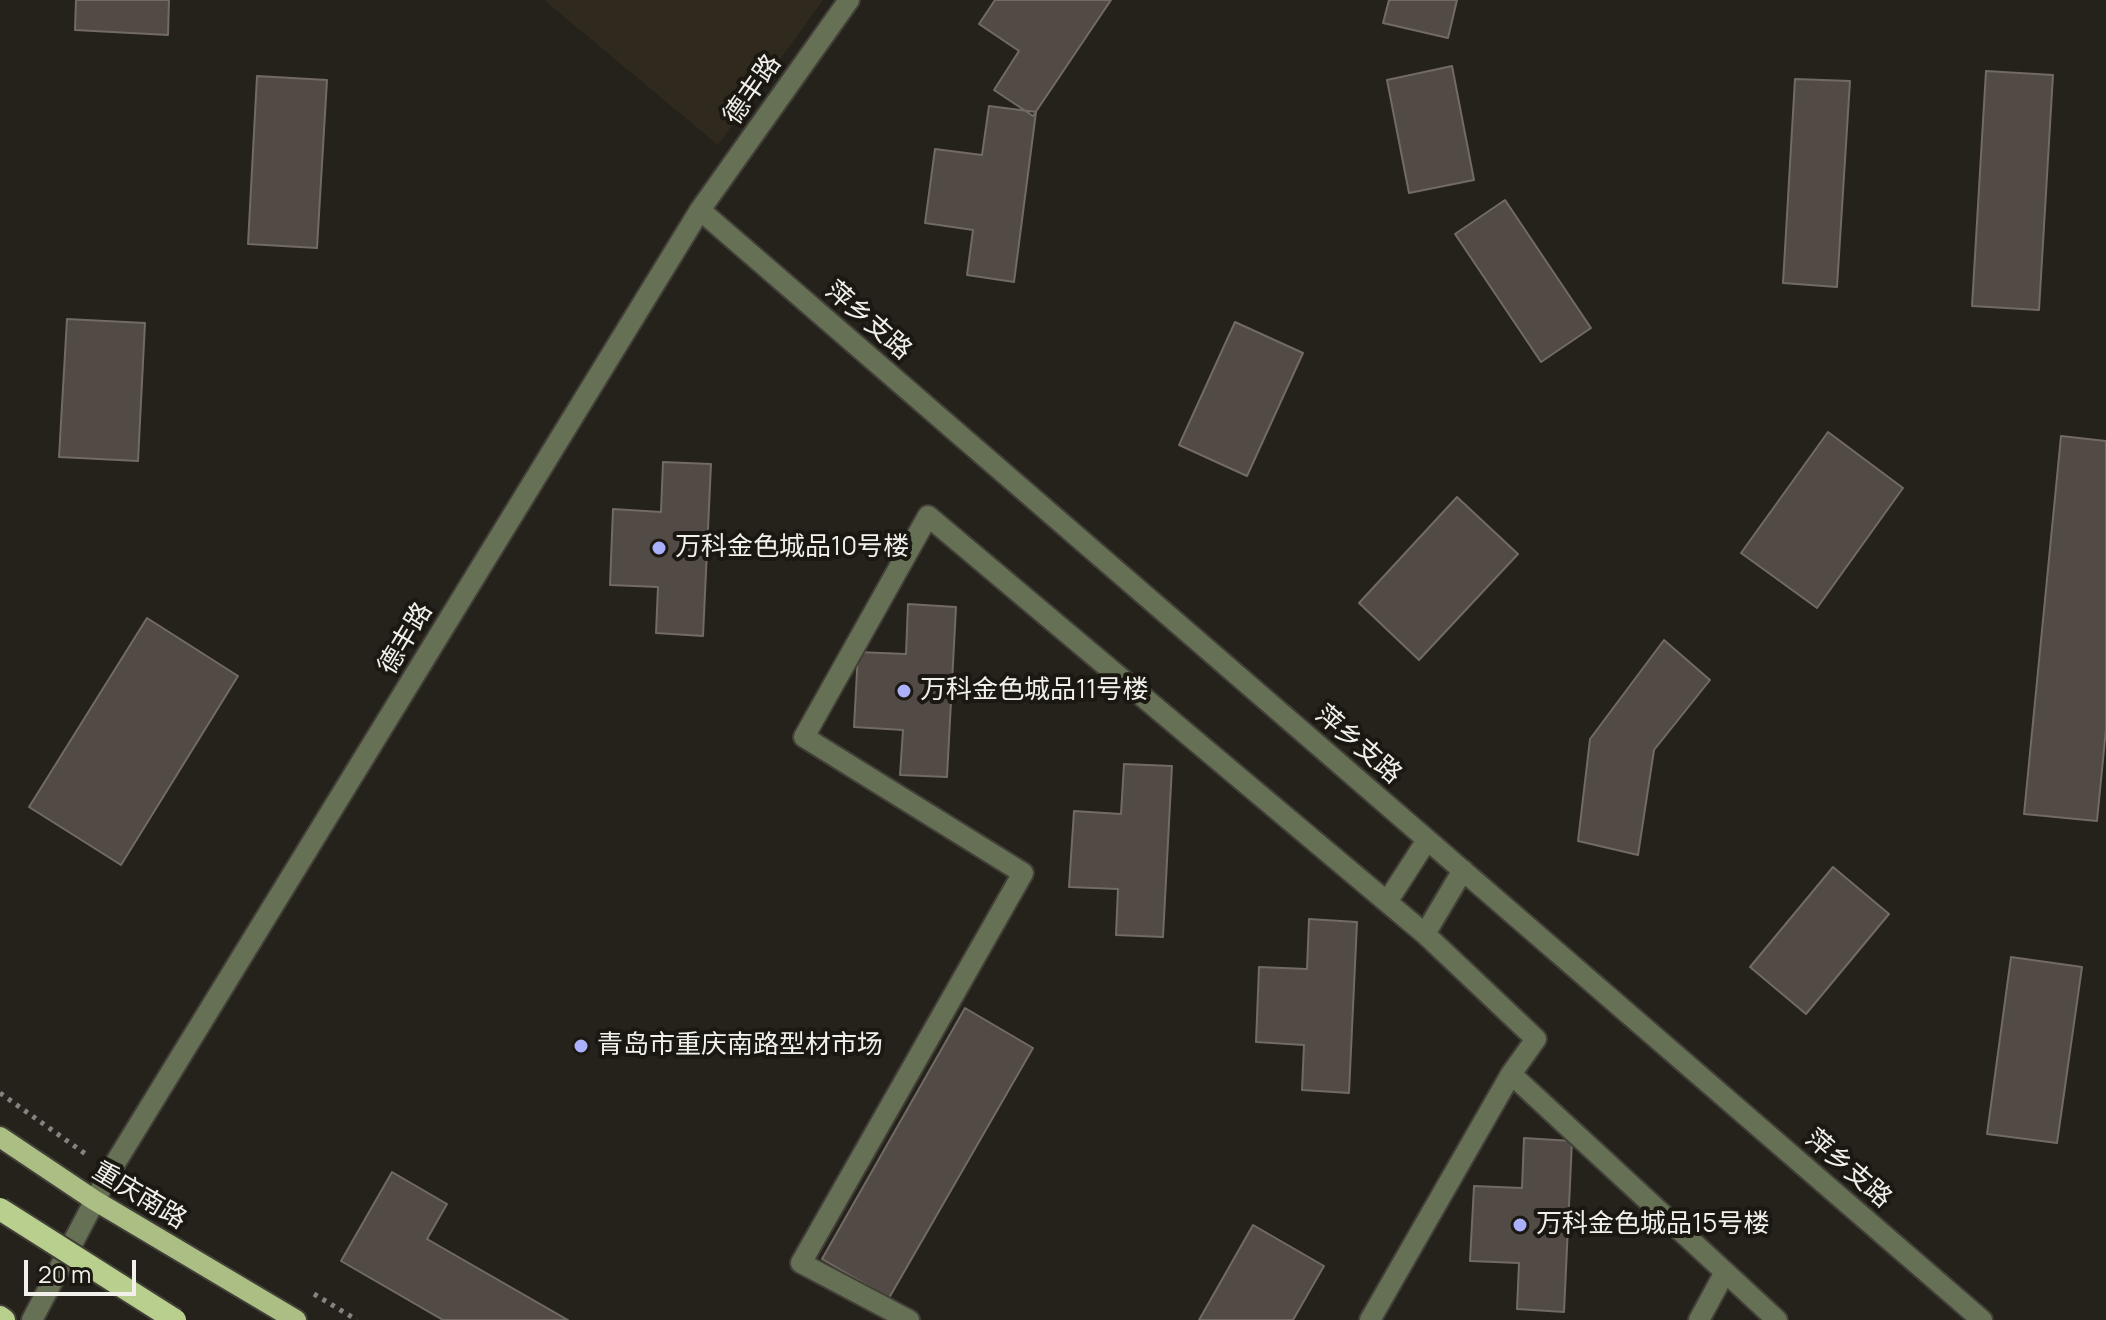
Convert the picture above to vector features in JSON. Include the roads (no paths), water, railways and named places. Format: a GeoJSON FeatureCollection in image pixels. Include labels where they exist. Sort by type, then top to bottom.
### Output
{"type":"FeatureCollection","features":[{"type":"Feature","properties":{"kind":"highway"},"geometry":{"type":"LineString","coordinates":[[0,1209],[175,1320]]}},
{"type":"Feature","properties":{"kind":"main road","name":"重庆南路"},"geometry":{"type":"LineString","coordinates":[[0,1137],[94,1200],[296,1320]]}},
{"type":"Feature","properties":{"kind":"street","name":"德丰路"},"geometry":{"type":"LineString","coordinates":[[32,1320],[111,1170],[700,210],[849,0]]}},
{"type":"Feature","properties":{"kind":"street","name":"萍乡支路"},"geometry":{"type":"LineString","coordinates":[[700,210],[1982,1320]]}},
{"type":"Feature","properties":{"kind":"street"},"geometry":{"type":"LineString","coordinates":[[909,1320],[801,1263],[1023,873],[804,737],[928,516],[1425,934],[1536,1039],[1511,1074],[1370,1320]]}},
{"type":"Feature","properties":{"kind":"street"},"geometry":{"type":"LineString","coordinates":[[1387,902],[1427,840]]}},
{"type":"Feature","properties":{"kind":"street"},"geometry":{"type":"LineString","coordinates":[[1425,934],[1463,870]]}},
{"type":"Feature","properties":{"kind":"street"},"geometry":{"type":"LineString","coordinates":[[1511,1074],[1777,1320]]}},
{"type":"Feature","properties":{"kind":"street"},"geometry":{"type":"LineString","coordinates":[[1699,1320],[1725,1272]]}},
{"type":"Feature","properties":{"kind":"place","name":"万科金色城品10号楼"},"geometry":{"type":"Point","coordinates":[659,548]}},
{"type":"Feature","properties":{"kind":"place","name":"万科金色城品11号楼"},"geometry":{"type":"Point","coordinates":[904,691]}},
{"type":"Feature","properties":{"kind":"place","name":"青岛市重庆南路型材市场"},"geometry":{"type":"Point","coordinates":[581,1046]}},
{"type":"Feature","properties":{"kind":"place","name":"万科金色城品15号楼"},"geometry":{"type":"Point","coordinates":[1520,1225]}}]}
